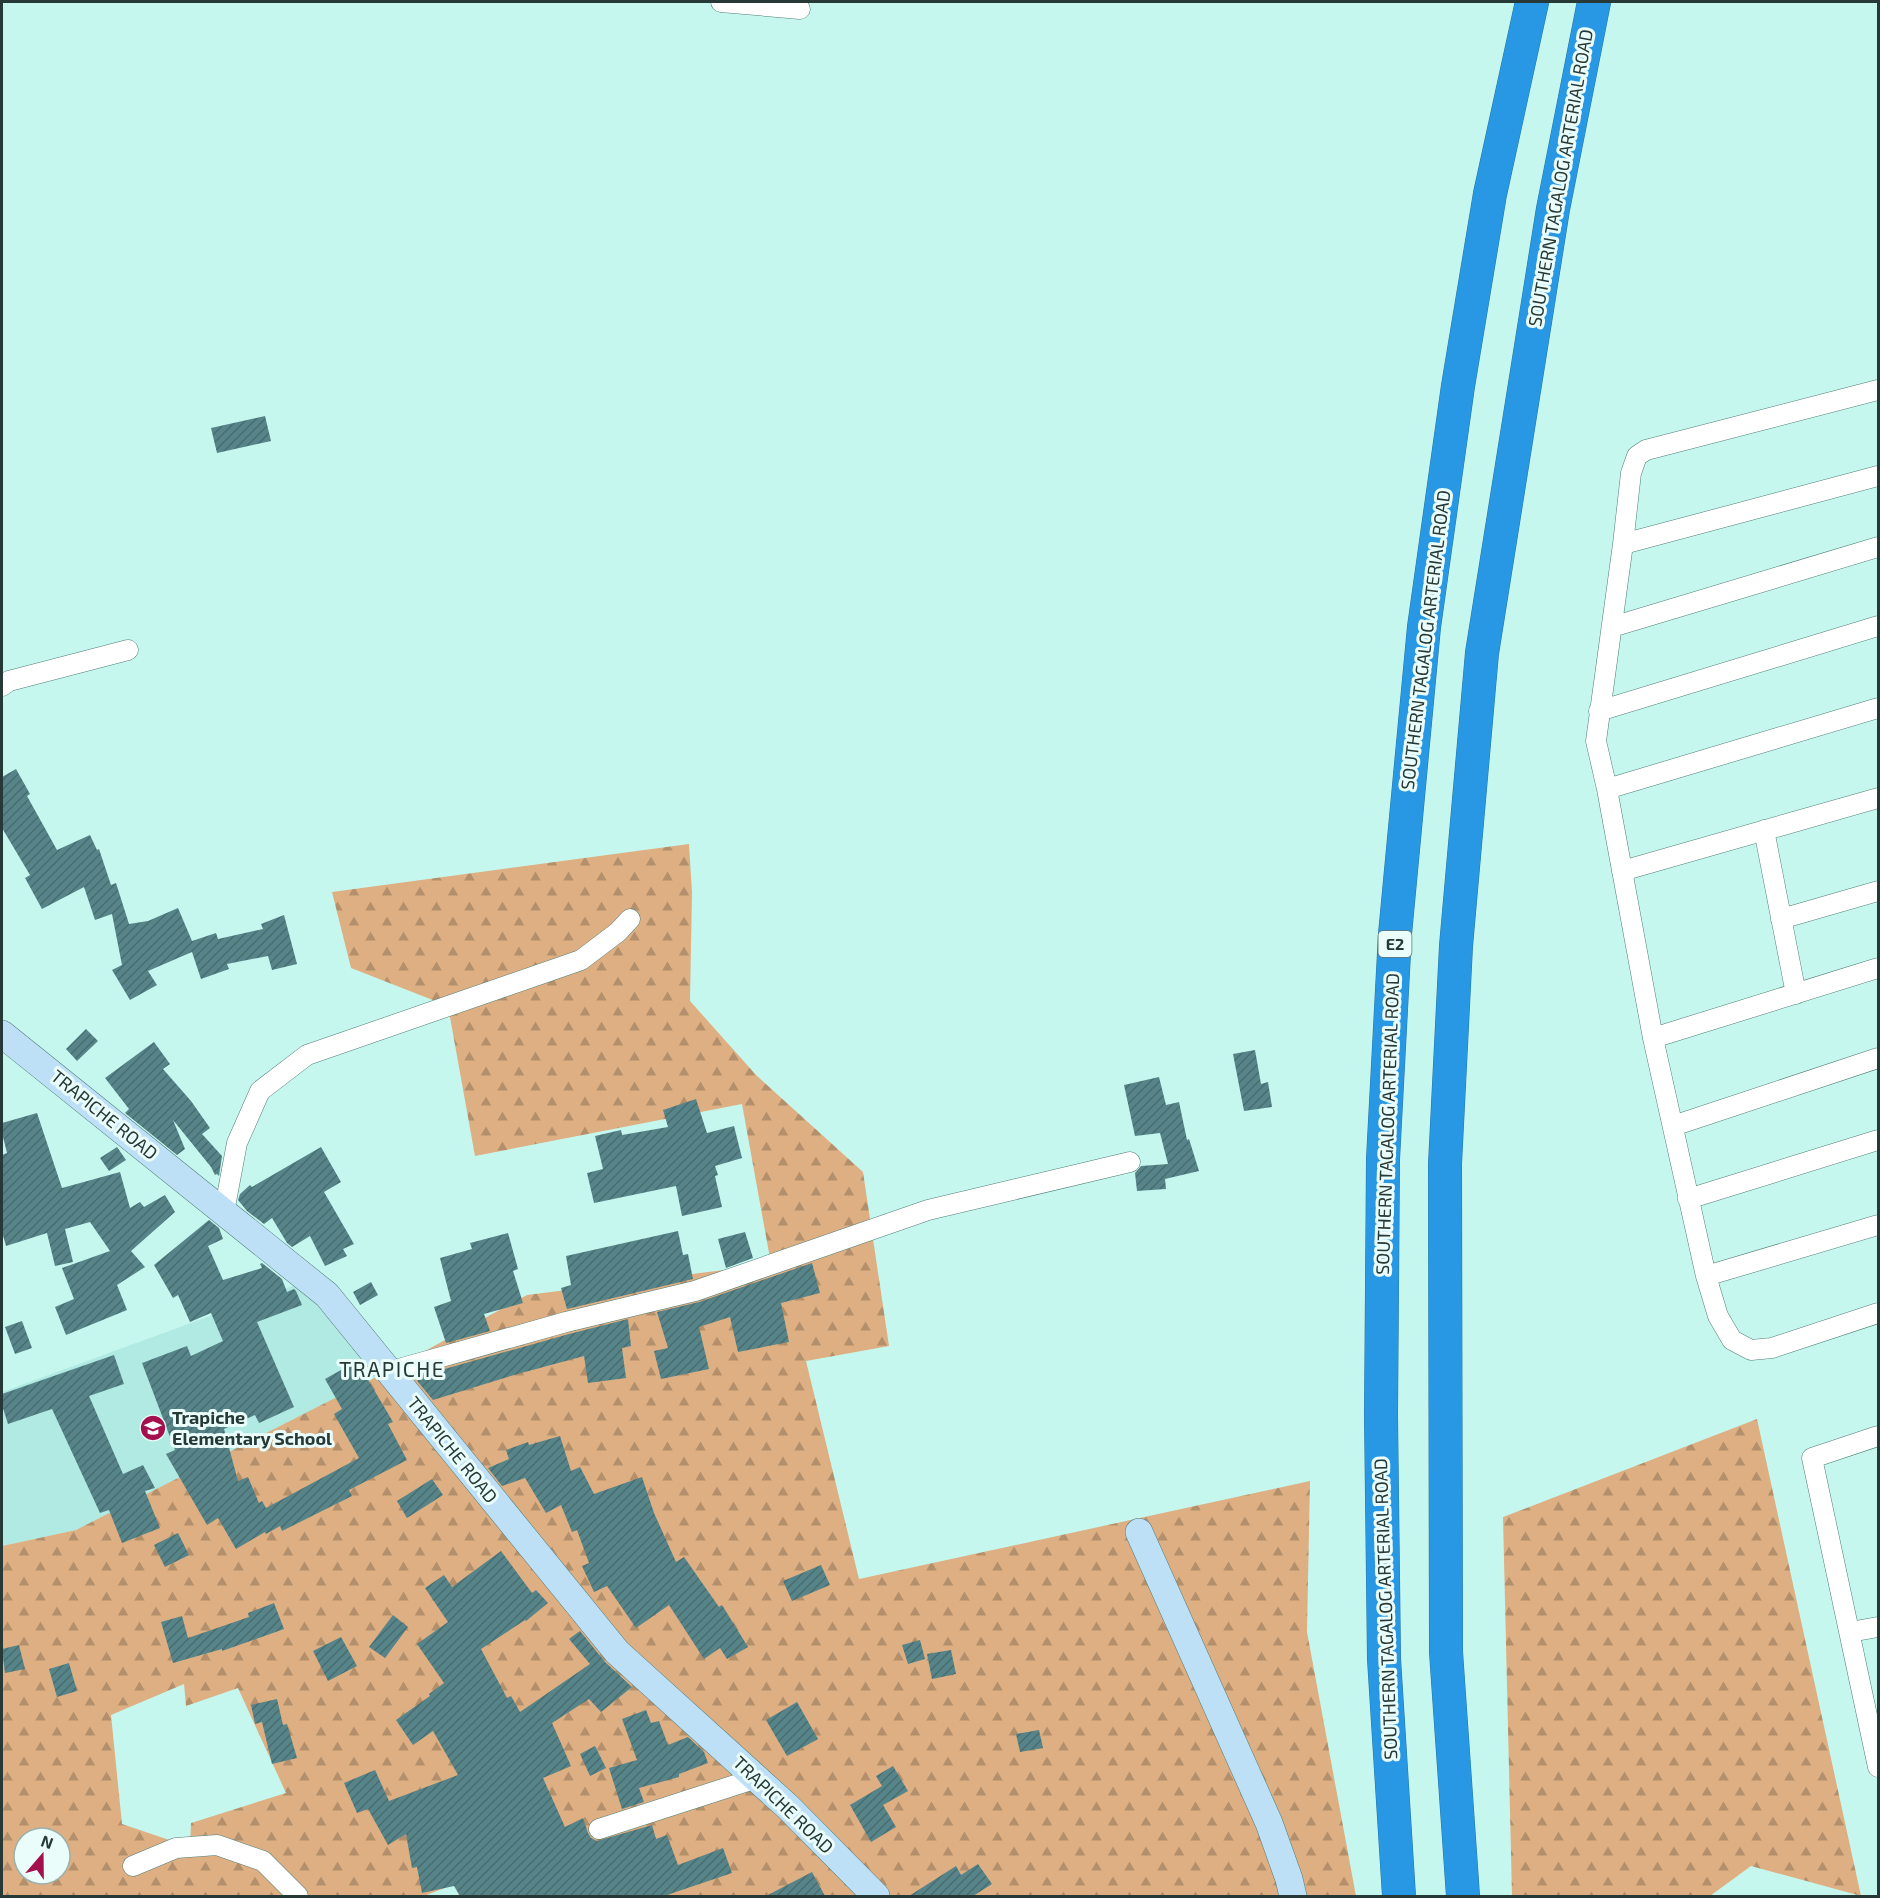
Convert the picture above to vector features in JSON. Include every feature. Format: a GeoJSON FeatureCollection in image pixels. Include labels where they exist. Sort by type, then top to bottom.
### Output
{"type":"FeatureCollection","features":[{"type":"Feature","properties":{"kind":"highway","name":"SOUTHERN TAGALOG ARTERIAL ROAD"},"geometry":{"type":"LineString","coordinates":[[1399,1896],[1384,1659],[1381,1415],[1383,1159],[1395,934],[1424,627],[1458,386],[1490,194],[1532,2]]}},
{"type":"Feature","properties":{"kind":"highway","name":"SOUTHERN TAGALOG ARTERIAL ROAD"},"geometry":{"type":"LineString","coordinates":[[1463,1896],[1446,1641],[1445,1164],[1456,946],[1482,653],[1553,209],[1594,2]]}},
{"type":"Feature","properties":{"kind":"street"},"geometry":{"type":"LineString","coordinates":[[721,2],[800,9]]}},
{"type":"Feature","properties":{"kind":"street"},"geometry":{"type":"LineString","coordinates":[[1878,390],[1646,450],[1637,456],[1631,473],[1596,741],[1653,1038],[1706,1276],[1718,1316],[1732,1340],[1751,1350],[1772,1348],[1878,1313]]}},
{"type":"Feature","properties":{"kind":"street"},"geometry":{"type":"LineString","coordinates":[[1623,544],[1878,476]]}},
{"type":"Feature","properties":{"kind":"street"},"geometry":{"type":"LineString","coordinates":[[1612,627],[1878,547]]}},
{"type":"Feature","properties":{"kind":"street"},"geometry":{"type":"LineString","coordinates":[[1599,711],[1878,626]]}},
{"type":"Feature","properties":{"kind":"street"},"geometry":{"type":"LineString","coordinates":[[2,686],[9,681],[128,650]]}},
{"type":"Feature","properties":{"kind":"street"},"geometry":{"type":"LineString","coordinates":[[1607,789],[1878,708]]}},
{"type":"Feature","properties":{"kind":"street"},"geometry":{"type":"LineString","coordinates":[[1622,871],[1878,798]]}},
{"type":"Feature","properties":{"kind":"street"},"geometry":{"type":"LineString","coordinates":[[1764,830],[1796,994]]}},
{"type":"Feature","properties":{"kind":"street"},"geometry":{"type":"LineString","coordinates":[[1781,919],[1878,891]]}},
{"type":"Feature","properties":{"kind":"street"},"geometry":{"type":"LineString","coordinates":[[224,1212],[237,1143],[260,1092],[307,1055],[581,960],[618,932],[630,919]]}},
{"type":"Feature","properties":{"kind":"street"},"geometry":{"type":"LineString","coordinates":[[1653,1038],[1878,968]]}},
{"type":"Feature","properties":{"kind":"street","name":"TRAPICHE ROAD"},"geometry":{"type":"LineString","coordinates":[[2,1034],[327,1295],[617,1652],[788,1806],[876,1896]]}},
{"type":"Feature","properties":{"kind":"street"},"geometry":{"type":"LineString","coordinates":[[1672,1126],[1878,1058]]}},
{"type":"Feature","properties":{"kind":"street"},"geometry":{"type":"LineString","coordinates":[[1688,1199],[1878,1140]]}},
{"type":"Feature","properties":{"kind":"street"},"geometry":{"type":"LineString","coordinates":[[388,1372],[566,1322],[695,1291],[928,1210],[1130,1162]]}},
{"type":"Feature","properties":{"kind":"street"},"geometry":{"type":"LineString","coordinates":[[1706,1276],[1878,1225]]}},
{"type":"Feature","properties":{"kind":"street"},"geometry":{"type":"LineString","coordinates":[[1878,1436],[1812,1458],[1878,1767]]}},
{"type":"Feature","properties":{"kind":"street"},"geometry":{"type":"LineString","coordinates":[[1139,1532],[1269,1823],[1293,1896]]}},
{"type":"Feature","properties":{"kind":"street"},"geometry":{"type":"LineString","coordinates":[[1850,1632],[1878,1627]]}},
{"type":"Feature","properties":{"kind":"street"},"geometry":{"type":"LineString","coordinates":[[599,1829],[757,1778]]}},
{"type":"Feature","properties":{"kind":"street"},"geometry":{"type":"LineString","coordinates":[[133,1866],[176,1848],[217,1845],[263,1861],[298,1896]]}},
{"type":"Feature","properties":{"kind":"shaded area","name":"Trapiche Elementary School"},"geometry":{"type":"Polygon","coordinates":[[[298,1284],[386,1382],[76,1530],[2,1546],[2,1392],[298,1284]]]}},
{"type":"Feature","properties":{"kind":"green space"},"geometry":{"type":"Polygon","coordinates":[[[689,844],[692,893],[690,1001],[756,1075],[863,1172],[889,1346],[806,1361],[859,1579],[1310,1481],[1307,1632],[1356,1896],[459,1896],[455,1884],[424,1896],[2,1896],[2,1546],[76,1530],[394,1368],[527,1295],[771,1264],[742,1104],[475,1156],[448,1006],[351,968],[332,892],[689,844]],[[184,1684],[111,1715],[122,1824],[190,1847],[191,1823],[286,1793],[238,1688],[186,1706],[184,1684]]]}},
{"type":"Feature","properties":{"kind":"green space"},"geometry":{"type":"Polygon","coordinates":[[[1757,1419],[1861,1896],[1751,1866],[1710,1896],[1512,1896],[1503,1517],[1757,1419]]]}},
{"type":"Feature","properties":{"kind":"building"},"geometry":{"type":"Polygon","coordinates":[[[265,416],[271,441],[217,453],[211,428],[265,416]]]}},
{"type":"Feature","properties":{"kind":"building"},"geometry":{"type":"Polygon","coordinates":[[[16,769],[30,794],[27,796],[57,850],[90,835],[97,850],[99,849],[111,885],[116,883],[129,924],[148,921],[178,908],[192,941],[216,933],[218,939],[263,929],[261,924],[284,915],[297,964],[272,970],[268,956],[227,964],[229,969],[201,979],[192,952],[148,971],[157,985],[130,1000],[112,970],[122,965],[112,914],[95,920],[84,887],[42,909],[25,878],[30,875],[2,828],[2,777],[16,769]]]}},
{"type":"Feature","properties":{"kind":"building"},"geometry":{"type":"Polygon","coordinates":[[[86,1029],[98,1041],[77,1061],[66,1049],[86,1029]]]}},
{"type":"Feature","properties":{"kind":"building"},"geometry":{"type":"Polygon","coordinates":[[[154,1042],[170,1064],[163,1069],[191,1101],[210,1128],[202,1134],[222,1156],[219,1176],[215,1175],[173,1120],[185,1149],[177,1155],[125,1113],[129,1109],[105,1078],[154,1042]]]}},
{"type":"Feature","properties":{"kind":"building"},"geometry":{"type":"Polygon","coordinates":[[[1255,1050],[1261,1084],[1268,1082],[1272,1107],[1244,1111],[1233,1054],[1255,1050]]]}},
{"type":"Feature","properties":{"kind":"building"},"geometry":{"type":"Polygon","coordinates":[[[1159,1077],[1166,1105],[1179,1102],[1187,1140],[1189,1139],[1199,1171],[1165,1179],[1166,1189],[1137,1191],[1135,1173],[1141,1166],[1168,1164],[1160,1133],[1135,1136],[1124,1085],[1159,1077]]]}},
{"type":"Feature","properties":{"kind":"building"},"geometry":{"type":"Polygon","coordinates":[[[696,1099],[707,1133],[734,1126],[742,1158],[715,1166],[722,1207],[682,1216],[676,1186],[594,1203],[587,1173],[603,1169],[595,1136],[621,1130],[622,1135],[668,1127],[663,1110],[696,1099]]]}},
{"type":"Feature","properties":{"kind":"building"},"geometry":{"type":"Polygon","coordinates":[[[37,1113],[62,1188],[120,1172],[130,1208],[140,1202],[144,1207],[165,1195],[175,1212],[131,1251],[145,1267],[117,1285],[127,1310],[66,1335],[55,1307],[74,1299],[62,1268],[110,1251],[90,1222],[65,1229],[73,1262],[55,1266],[47,1233],[6,1246],[2,1232],[2,1155],[7,1153],[2,1123],[37,1113]]]}},
{"type":"Feature","properties":{"kind":"building"},"geometry":{"type":"Polygon","coordinates":[[[117,1147],[126,1160],[109,1171],[100,1158],[117,1147]]]}},
{"type":"Feature","properties":{"kind":"building"},"geometry":{"type":"Polygon","coordinates":[[[321,1147],[341,1182],[324,1192],[354,1244],[343,1249],[347,1256],[325,1266],[310,1236],[292,1247],[287,1243],[272,1218],[264,1224],[247,1211],[238,1200],[240,1194],[250,1185],[252,1187],[321,1147]]]}},
{"type":"Feature","properties":{"kind":"building"},"geometry":{"type":"Polygon","coordinates":[[[209,1220],[219,1228],[223,1239],[208,1246],[223,1280],[262,1268],[260,1264],[262,1263],[282,1279],[287,1292],[294,1289],[296,1291],[302,1305],[257,1322],[294,1407],[259,1423],[255,1415],[224,1429],[238,1481],[248,1477],[259,1503],[262,1501],[266,1508],[359,1458],[334,1414],[342,1409],[325,1379],[357,1361],[393,1422],[388,1424],[407,1460],[349,1490],[352,1496],[282,1531],[280,1526],[266,1534],[265,1532],[236,1549],[218,1518],[207,1525],[166,1454],[175,1450],[142,1363],[187,1346],[191,1356],[223,1341],[211,1313],[190,1322],[178,1295],[173,1298],[154,1265],[209,1220]]]}},
{"type":"Feature","properties":{"kind":"building"},"geometry":{"type":"Polygon","coordinates":[[[678,1231],[683,1255],[688,1254],[693,1279],[567,1309],[561,1288],[571,1285],[566,1256],[678,1231]]]}},
{"type":"Feature","properties":{"kind":"building"},"geometry":{"type":"Polygon","coordinates":[[[745,1232],[753,1258],[726,1268],[718,1239],[745,1232]]]}},
{"type":"Feature","properties":{"kind":"building"},"geometry":{"type":"Polygon","coordinates":[[[508,1233],[518,1269],[513,1271],[523,1303],[484,1314],[490,1331],[446,1343],[434,1307],[451,1301],[440,1258],[472,1249],[470,1243],[508,1233]]]}},
{"type":"Feature","properties":{"kind":"building"},"geometry":{"type":"Polygon","coordinates":[[[812,1263],[820,1293],[781,1303],[789,1342],[738,1352],[730,1317],[699,1327],[709,1369],[661,1379],[654,1351],[668,1348],[657,1312],[699,1302],[812,1263]]]}},
{"type":"Feature","properties":{"kind":"building"},"geometry":{"type":"Polygon","coordinates":[[[371,1282],[378,1295],[360,1305],[353,1292],[371,1282]]]}},
{"type":"Feature","properties":{"kind":"building"},"geometry":{"type":"Polygon","coordinates":[[[628,1319],[631,1346],[622,1348],[626,1378],[588,1383],[584,1356],[433,1400],[416,1377],[569,1334],[628,1319]]]}},
{"type":"Feature","properties":{"kind":"building"},"geometry":{"type":"Polygon","coordinates":[[[22,1321],[32,1348],[15,1354],[5,1327],[22,1321]]]}},
{"type":"Feature","properties":{"kind":"building"},"geometry":{"type":"Polygon","coordinates":[[[114,1355],[124,1384],[89,1396],[123,1474],[143,1465],[155,1488],[145,1491],[160,1528],[122,1543],[109,1510],[100,1513],[52,1409],[8,1424],[2,1405],[2,1394],[114,1355]]]}},
{"type":"Feature","properties":{"kind":"building"},"geometry":{"type":"Polygon","coordinates":[[[560,1436],[571,1471],[580,1467],[594,1494],[642,1477],[654,1513],[676,1562],[684,1557],[719,1607],[722,1605],[748,1647],[727,1659],[720,1648],[704,1659],[669,1605],[636,1628],[607,1586],[594,1592],[582,1566],[589,1563],[577,1530],[572,1532],[561,1505],[546,1513],[525,1478],[502,1486],[488,1468],[509,1459],[506,1450],[528,1442],[529,1445],[560,1436]]]}},
{"type":"Feature","properties":{"kind":"building"},"geometry":{"type":"Polygon","coordinates":[[[432,1479],[443,1495],[407,1518],[397,1501],[432,1479]]]}},
{"type":"Feature","properties":{"kind":"building"},"geometry":{"type":"Polygon","coordinates":[[[178,1533],[189,1555],[165,1567],[154,1545],[178,1533]]]}},
{"type":"Feature","properties":{"kind":"building"},"geometry":{"type":"Polygon","coordinates":[[[501,1551],[532,1593],[536,1590],[548,1603],[526,1621],[481,1649],[507,1698],[511,1696],[520,1712],[590,1664],[569,1639],[580,1631],[605,1662],[632,1687],[601,1712],[589,1699],[552,1723],[571,1766],[543,1778],[565,1827],[583,1818],[591,1838],[597,1841],[652,1825],[656,1839],[667,1835],[678,1865],[723,1848],[732,1873],[664,1896],[460,1896],[454,1886],[422,1893],[417,1867],[412,1868],[406,1834],[388,1845],[368,1809],[357,1813],[344,1783],[375,1770],[389,1801],[458,1775],[433,1731],[413,1745],[396,1720],[444,1683],[417,1644],[448,1622],[425,1588],[444,1575],[452,1587],[501,1551]]]}},
{"type":"Feature","properties":{"kind":"building"},"geometry":{"type":"Polygon","coordinates":[[[821,1565],[830,1585],[792,1601],[783,1581],[821,1565]]]}},
{"type":"Feature","properties":{"kind":"building"},"geometry":{"type":"Polygon","coordinates":[[[274,1603],[284,1629],[222,1651],[222,1649],[173,1663],[161,1622],[182,1616],[188,1638],[249,1617],[248,1613],[274,1603]]]}},
{"type":"Feature","properties":{"kind":"building"},"geometry":{"type":"Polygon","coordinates":[[[393,1615],[408,1627],[385,1658],[369,1647],[393,1615]]]}},
{"type":"Feature","properties":{"kind":"building"},"geometry":{"type":"Polygon","coordinates":[[[341,1637],[357,1666],[328,1681],[313,1651],[341,1637]]]}},
{"type":"Feature","properties":{"kind":"building"},"geometry":{"type":"Polygon","coordinates":[[[920,1640],[925,1659],[908,1664],[902,1645],[920,1640]]]}},
{"type":"Feature","properties":{"kind":"building"},"geometry":{"type":"Polygon","coordinates":[[[19,1645],[25,1669],[5,1673],[2,1649],[19,1645]]]}},
{"type":"Feature","properties":{"kind":"building"},"geometry":{"type":"Polygon","coordinates":[[[951,1650],[956,1674],[932,1679],[927,1654],[951,1650]]]}},
{"type":"Feature","properties":{"kind":"building"},"geometry":{"type":"Polygon","coordinates":[[[69,1663],[77,1691],[57,1697],[49,1669],[69,1663]]]}},
{"type":"Feature","properties":{"kind":"building"},"geometry":{"type":"Polygon","coordinates":[[[277,1699],[283,1725],[287,1724],[297,1758],[272,1764],[262,1722],[255,1724],[251,1705],[277,1699]]]}},
{"type":"Feature","properties":{"kind":"building"},"geometry":{"type":"Polygon","coordinates":[[[797,1702],[818,1739],[787,1756],[766,1720],[797,1702]]]}},
{"type":"Feature","properties":{"kind":"building"},"geometry":{"type":"Polygon","coordinates":[[[646,1710],[651,1723],[659,1721],[668,1745],[688,1737],[704,1752],[708,1763],[679,1774],[679,1777],[639,1788],[644,1802],[622,1809],[609,1768],[637,1760],[622,1719],[646,1710]]]}},
{"type":"Feature","properties":{"kind":"building"},"geometry":{"type":"Polygon","coordinates":[[[1039,1730],[1043,1748],[1020,1752],[1016,1734],[1039,1730]]]}},
{"type":"Feature","properties":{"kind":"building"},"geometry":{"type":"Polygon","coordinates":[[[595,1746],[606,1768],[590,1776],[580,1754],[595,1746]]]}},
{"type":"Feature","properties":{"kind":"building"},"geometry":{"type":"Polygon","coordinates":[[[893,1766],[908,1791],[883,1805],[896,1827],[871,1842],[850,1805],[882,1786],[876,1776],[893,1766]]]}},
{"type":"Feature","properties":{"kind":"building"},"geometry":{"type":"Polygon","coordinates":[[[978,1864],[992,1884],[973,1896],[909,1896],[956,1866],[961,1875],[978,1864]]]}},
{"type":"Feature","properties":{"kind":"building"},"geometry":{"type":"Polygon","coordinates":[[[812,1872],[825,1896],[766,1896],[812,1872]]]}},
{"type":"Feature","properties":{"kind":"place","name":"Trapiche Elementary School"},"geometry":{"type":"Point","coordinates":[153,1428]}},
{"type":"Feature","properties":{"kind":"district","name":"TRAPICHE"},"geometry":{"type":"Point","coordinates":[392,1370]}}]}
